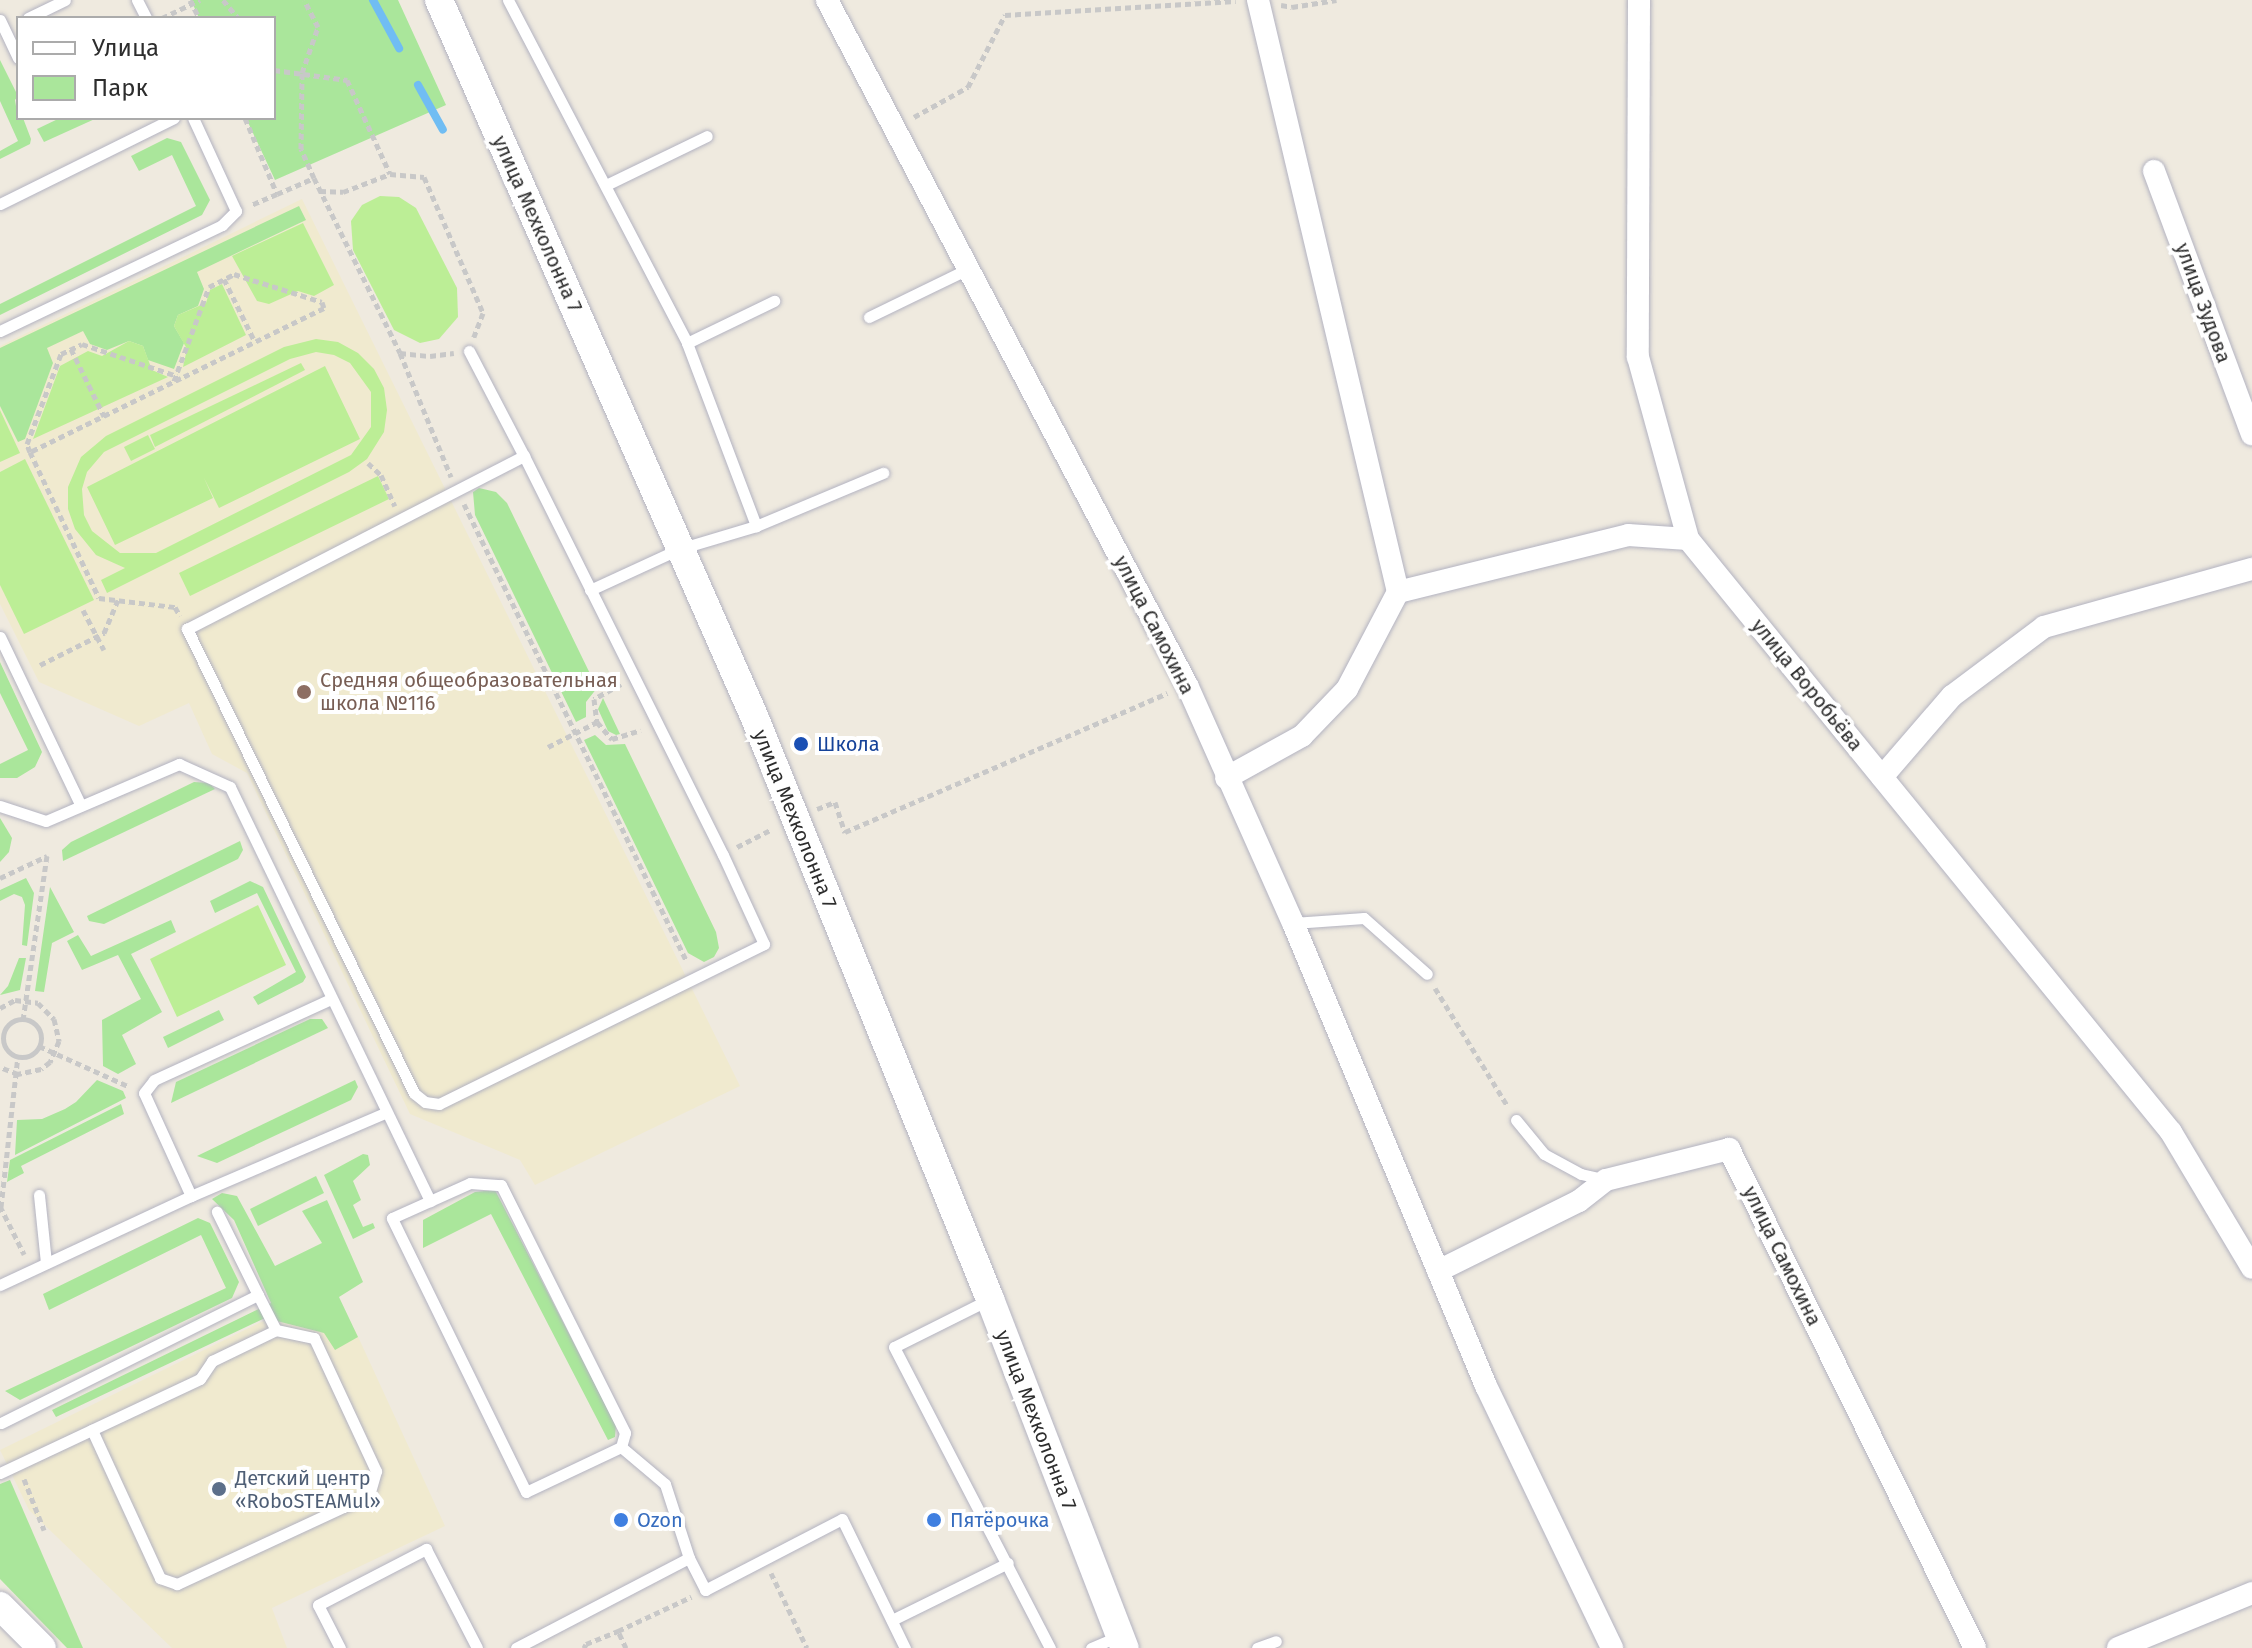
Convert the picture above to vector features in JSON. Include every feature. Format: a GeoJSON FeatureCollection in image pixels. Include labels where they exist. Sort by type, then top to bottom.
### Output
{"type":"FeatureCollection","features":[{"type":"Feature","properties":{"kind":"street","name":"улица Мехколонна 7"},"geometry":{"type":"LineString","coordinates":[[439,0],[754,716],[990,1299],[1122,1642]]}},
{"type":"Feature","properties":{"kind":"street","name":"улица Самохина"},"geometry":{"type":"LineString","coordinates":[[827,0],[1187,685],[1293,923],[1486,1386],[1612,1648]]}},
{"type":"Feature","properties":{"kind":"street","name":"улица Воробьёва"},"geometry":{"type":"LineString","coordinates":[[1639,0],[1638,357],[1688,539],[2171,1132],[2252,1268]]}},
{"type":"Feature","properties":{"kind":"street"},"geometry":{"type":"LineString","coordinates":[[1226,778],[1302,736],[1347,689],[1398,592],[1264,1]]}},
{"type":"Feature","properties":{"kind":"street","name":"улица Зудова"},"geometry":{"type":"LineString","coordinates":[[2154,171],[2252,434]]}},
{"type":"Feature","properties":{"kind":"street"},"geometry":{"type":"LineString","coordinates":[[1398,592],[1628,535],[1688,539]]}},
{"type":"Feature","properties":{"kind":"street"},"geometry":{"type":"LineString","coordinates":[[1882,777],[1952,696],[2044,627],[2252,569]]}},
{"type":"Feature","properties":{"kind":"street","name":"улица Самохина"},"geometry":{"type":"LineString","coordinates":[[1438,1271],[1579,1201],[1606,1180],[1729,1149],[1975,1648]]}},
{"type":"Feature","properties":{"kind":"street"},"geometry":{"type":"LineString","coordinates":[[2118,1648],[2252,1593]]}},
{"type":"Feature","properties":{"kind":"street"},"geometry":{"type":"LineString","coordinates":[[0,1606],[42,1648]]}},
{"type":"Feature","properties":{"kind":"lane"},"geometry":{"type":"LineString","coordinates":[[32,16],[65,0]]}},
{"type":"Feature","properties":{"kind":"lane"},"geometry":{"type":"LineString","coordinates":[[508,0],[687,343],[756,526]]}},
{"type":"Feature","properties":{"kind":"lane"},"geometry":{"type":"LineString","coordinates":[[2,24],[16,54]]}},
{"type":"Feature","properties":{"kind":"lane"},"geometry":{"type":"LineString","coordinates":[[0,204],[170,120]]}},
{"type":"Feature","properties":{"kind":"lane"},"geometry":{"type":"LineString","coordinates":[[0,331],[222,225],[236,211],[194,120]]}},
{"type":"Feature","properties":{"kind":"lane"},"geometry":{"type":"LineString","coordinates":[[606,185],[707,136]]}},
{"type":"Feature","properties":{"kind":"lane"},"geometry":{"type":"LineString","coordinates":[[869,317],[968,269]]}},
{"type":"Feature","properties":{"kind":"lane"},"geometry":{"type":"LineString","coordinates":[[687,343],[774,301]]}},
{"type":"Feature","properties":{"kind":"lane"},"geometry":{"type":"LineString","coordinates":[[469,351],[524,456],[723,855],[764,944],[439,1104],[425,1102],[414,1093],[187,629],[524,456]]}},
{"type":"Feature","properties":{"kind":"lane"},"geometry":{"type":"LineString","coordinates":[[590,590],[679,549],[756,526],[883,473]]}},
{"type":"Feature","properties":{"kind":"lane"},"geometry":{"type":"LineString","coordinates":[[0,637],[81,806]]}},
{"type":"Feature","properties":{"kind":"lane"},"geometry":{"type":"LineString","coordinates":[[0,806],[46,821],[179,764],[230,787],[430,1201]]}},
{"type":"Feature","properties":{"kind":"lane"},"geometry":{"type":"LineString","coordinates":[[1293,923],[1364,918],[1427,974]]}},
{"type":"Feature","properties":{"kind":"lane"},"geometry":{"type":"LineString","coordinates":[[191,1196],[144,1093],[154,1080],[331,999]]}},
{"type":"Feature","properties":{"kind":"lane"},"geometry":{"type":"LineString","coordinates":[[0,1285],[191,1196],[385,1113]]}},
{"type":"Feature","properties":{"kind":"lane"},"geometry":{"type":"LineString","coordinates":[[1516,1120],[1544,1154],[1581,1174],[1606,1180]]}},
{"type":"Feature","properties":{"kind":"lane"},"geometry":{"type":"LineString","coordinates":[[470,1183],[501,1185],[625,1433],[621,1447],[526,1492],[392,1218],[430,1201],[470,1183]]}},
{"type":"Feature","properties":{"kind":"lane"},"geometry":{"type":"LineString","coordinates":[[39,1195],[46,1263]]}},
{"type":"Feature","properties":{"kind":"lane"},"geometry":{"type":"LineString","coordinates":[[217,1212],[276,1330]]}},
{"type":"Feature","properties":{"kind":"lane"},"geometry":{"type":"LineString","coordinates":[[1,1423],[258,1295]]}},
{"type":"Feature","properties":{"kind":"lane"},"geometry":{"type":"LineString","coordinates":[[990,1299],[894,1347],[1050,1648]]}},
{"type":"Feature","properties":{"kind":"lane"},"geometry":{"type":"LineString","coordinates":[[0,1473],[200,1379],[212,1361],[276,1330],[314,1338],[376,1471],[369,1495],[177,1584],[160,1578],[92,1430]]}},
{"type":"Feature","properties":{"kind":"lane"},"geometry":{"type":"LineString","coordinates":[[621,1447],[665,1484],[689,1558],[705,1590],[842,1519],[905,1648]]}},
{"type":"Feature","properties":{"kind":"lane"},"geometry":{"type":"LineString","coordinates":[[340,1648],[318,1605],[426,1549],[477,1648]]}},
{"type":"Feature","properties":{"kind":"lane"},"geometry":{"type":"LineString","coordinates":[[516,1648],[689,1558]]}},
{"type":"Feature","properties":{"kind":"lane"},"geometry":{"type":"LineString","coordinates":[[892,1620],[1008,1563]]}},
{"type":"Feature","properties":{"kind":"lane"},"geometry":{"type":"LineString","coordinates":[[1257,1648],[1276,1641]]}},
{"type":"Feature","properties":{"kind":"lane"},"geometry":{"type":"LineString","coordinates":[[1091,1648],[1122,1642]]}},
{"type":"Feature","properties":{"kind":"path"},"geometry":{"type":"LineString","coordinates":[[166,16],[200,0]]}},
{"type":"Feature","properties":{"kind":"path"},"geometry":{"type":"LineString","coordinates":[[223,0],[236,16]]}},
{"type":"Feature","properties":{"kind":"path"},"geometry":{"type":"LineString","coordinates":[[304,0],[318,27],[302,73],[301,149],[400,353],[456,490],[695,978]]}},
{"type":"Feature","properties":{"kind":"path"},"geometry":{"type":"LineString","coordinates":[[1264,1],[1292,7],[1336,0]]}},
{"type":"Feature","properties":{"kind":"path"},"geometry":{"type":"LineString","coordinates":[[894,128],[968,87],[1005,15],[1241,1]]}},
{"type":"Feature","properties":{"kind":"path"},"geometry":{"type":"LineString","coordinates":[[276,70],[347,80],[390,174]]}},
{"type":"Feature","properties":{"kind":"path"},"geometry":{"type":"LineString","coordinates":[[246,120],[277,194]]}},
{"type":"Feature","properties":{"kind":"path"},"geometry":{"type":"LineString","coordinates":[[320,191],[343,192],[390,174],[424,177],[483,313],[469,351],[430,356],[400,353]]}},
{"type":"Feature","properties":{"kind":"path"},"geometry":{"type":"LineString","coordinates":[[236,211],[314,178]]}},
{"type":"Feature","properties":{"kind":"path"},"geometry":{"type":"LineString","coordinates":[[30,452],[324,308],[322,302],[234,274],[224,279],[209,287],[176,378]]}},
{"type":"Feature","properties":{"kind":"path"},"geometry":{"type":"LineString","coordinates":[[224,279],[255,342]]}},
{"type":"Feature","properties":{"kind":"path"},"geometry":{"type":"LineString","coordinates":[[176,378],[82,344],[61,354],[27,444],[99,598],[175,607],[187,629]]}},
{"type":"Feature","properties":{"kind":"path"},"geometry":{"type":"LineString","coordinates":[[71,349],[104,416]]}},
{"type":"Feature","properties":{"kind":"path"},"geometry":{"type":"LineString","coordinates":[[368,463],[381,475],[401,518]]}},
{"type":"Feature","properties":{"kind":"path"},"geometry":{"type":"LineString","coordinates":[[40,665],[104,633],[118,600]]}},
{"type":"Feature","properties":{"kind":"path"},"geometry":{"type":"LineString","coordinates":[[83,610],[104,650]]}},
{"type":"Feature","properties":{"kind":"path"},"geometry":{"type":"LineString","coordinates":[[815,810],[835,802],[845,832],[1187,685]]}},
{"type":"Feature","properties":{"kind":"path"},"geometry":{"type":"LineString","coordinates":[[604,692],[594,699],[592,709],[597,722],[612,739],[624,738]]}},
{"type":"Feature","properties":{"kind":"path"},"geometry":{"type":"LineString","coordinates":[[548,747],[597,722]]}},
{"type":"Feature","properties":{"kind":"path"},"geometry":{"type":"LineString","coordinates":[[723,855],[772,829]]}},
{"type":"Feature","properties":{"kind":"path"},"geometry":{"type":"LineString","coordinates":[[0,878],[47,856],[23,1020]]}},
{"type":"Feature","properties":{"kind":"path"},"geometry":{"type":"LineString","coordinates":[[1427,974],[1516,1120]]}},
{"type":"Feature","properties":{"kind":"path"},"geometry":{"type":"LineString","coordinates":[[0,1008],[26,1000],[47,1009],[54,1019],[59,1041],[56,1053],[41,1069],[16,1074],[0,1067]]}},
{"type":"Feature","properties":{"kind":"path"},"geometry":{"type":"LineString","coordinates":[[23,1020],[38,1029],[39,1046],[29,1055],[18,1056],[6,1048],[2,1029],[14,1021],[23,1020]]}},
{"type":"Feature","properties":{"kind":"path"},"geometry":{"type":"LineString","coordinates":[[39,1046],[144,1093]]}},
{"type":"Feature","properties":{"kind":"path"},"geometry":{"type":"LineString","coordinates":[[18,1056],[0,1206],[32,1270]]}},
{"type":"Feature","properties":{"kind":"path"},"geometry":{"type":"LineString","coordinates":[[764,1560],[807,1648]]}},
{"type":"Feature","properties":{"kind":"path"},"geometry":{"type":"LineString","coordinates":[[584,1648],[586,1644],[705,1590]]}},
{"type":"Feature","properties":{"kind":"path"},"geometry":{"type":"LineString","coordinates":[[618,1631],[626,1648]]}},
{"type":"Feature","properties":{"kind":"shaded area","name":"Средняя общеобразовательная школа №116"},"geometry":{"type":"Polygon","coordinates":[[[302,199],[740,1086],[535,1185],[520,1160],[410,1114],[247,773],[212,754],[189,703],[139,726],[39,682],[0,604],[0,346],[302,199]]]}},
{"type":"Feature","properties":{"kind":"shaded area"},"geometry":{"type":"Polygon","coordinates":[[[304,1301],[355,1330],[445,1526],[272,1608],[287,1648],[172,1648],[29,1510],[0,1450],[304,1301]]]}},
{"type":"Feature","properties":{"kind":"green space"},"geometry":{"type":"Polygon","coordinates":[[[191,0],[398,0],[446,105],[275,180],[247,120],[276,120],[276,16],[198,16],[191,0]]]}},
{"type":"Feature","properties":{"kind":"green space"},"geometry":{"type":"Polygon","coordinates":[[[0,60],[16,92],[16,120],[24,120],[31,139],[30,144],[0,159],[0,151],[18,141],[0,101],[0,60]]]}},
{"type":"Feature","properties":{"kind":"green space"},"geometry":{"type":"Polygon","coordinates":[[[56,120],[93,120],[44,142],[37,129],[56,120]]]}},
{"type":"Feature","properties":{"kind":"green space"},"geometry":{"type":"Polygon","coordinates":[[[167,138],[181,142],[210,200],[202,215],[0,315],[0,304],[196,206],[172,155],[139,171],[131,156],[167,138]]]}},
{"type":"Feature","properties":{"kind":"green space"},"geometry":{"type":"Polygon","coordinates":[[[380,196],[399,197],[416,208],[457,288],[458,317],[439,339],[420,343],[394,330],[353,250],[351,221],[362,205],[380,196]]]}},
{"type":"Feature","properties":{"kind":"green space"},"geometry":{"type":"Polygon","coordinates":[[[299,206],[306,220],[197,272],[204,289],[198,306],[178,315],[174,326],[184,343],[174,369],[148,360],[143,346],[129,341],[107,350],[90,344],[83,331],[47,348],[53,363],[25,439],[18,442],[0,406],[0,348],[299,206]]]}},
{"type":"Feature","properties":{"kind":"green space"},"geometry":{"type":"Polygon","coordinates":[[[303,223],[334,285],[314,296],[298,291],[269,304],[257,301],[232,256],[303,223]]]}},
{"type":"Feature","properties":{"kind":"green space"},"geometry":{"type":"Polygon","coordinates":[[[222,284],[246,335],[183,367],[187,349],[174,326],[178,315],[206,303],[210,290],[222,284]]]}},
{"type":"Feature","properties":{"kind":"green space"},"geometry":{"type":"Polygon","coordinates":[[[316,339],[338,342],[358,353],[374,369],[384,388],[387,410],[384,432],[367,459],[349,472],[107,593],[101,580],[125,568],[96,555],[75,529],[68,509],[68,487],[81,457],[106,436],[284,347],[316,339]],[[316,352],[290,359],[104,452],[87,472],[82,489],[84,515],[92,531],[120,553],[156,553],[351,455],[371,427],[371,392],[350,363],[334,355],[316,352]]]}},
{"type":"Feature","properties":{"kind":"green space"},"geometry":{"type":"Polygon","coordinates":[[[129,341],[143,346],[152,370],[168,377],[33,439],[60,366],[88,351],[102,356],[129,341]]]}},
{"type":"Feature","properties":{"kind":"green space"},"geometry":{"type":"Polygon","coordinates":[[[301,363],[305,370],[155,447],[150,435],[301,363]]]}},
{"type":"Feature","properties":{"kind":"green space"},"geometry":{"type":"Polygon","coordinates":[[[325,366],[360,439],[219,508],[204,478],[213,498],[115,545],[87,487],[325,366]]]}},
{"type":"Feature","properties":{"kind":"green space"},"geometry":{"type":"Polygon","coordinates":[[[0,410],[20,453],[0,462],[0,410]]]}},
{"type":"Feature","properties":{"kind":"green space"},"geometry":{"type":"Polygon","coordinates":[[[148,435],[155,449],[131,461],[124,447],[148,435]]]}},
{"type":"Feature","properties":{"kind":"green space"},"geometry":{"type":"Polygon","coordinates":[[[25,459],[94,600],[24,634],[0,585],[0,472],[25,459]]]}},
{"type":"Feature","properties":{"kind":"green space"},"geometry":{"type":"Polygon","coordinates":[[[378,476],[389,499],[190,596],[179,573],[378,476]]]}},
{"type":"Feature","properties":{"kind":"green space"},"geometry":{"type":"Polygon","coordinates":[[[479,488],[496,492],[507,503],[597,688],[586,702],[586,717],[576,722],[475,515],[473,492],[479,488]]]}},
{"type":"Feature","properties":{"kind":"green space"},"geometry":{"type":"Polygon","coordinates":[[[0,662],[42,752],[35,767],[17,778],[0,778],[0,764],[28,750],[0,693],[0,662]]]}},
{"type":"Feature","properties":{"kind":"green space"},"geometry":{"type":"Polygon","coordinates":[[[603,698],[620,734],[608,731],[598,709],[603,698]]]}},
{"type":"Feature","properties":{"kind":"green space"},"geometry":{"type":"Polygon","coordinates":[[[595,735],[606,745],[625,744],[716,932],[719,948],[714,957],[704,962],[688,953],[584,740],[595,735]]]}},
{"type":"Feature","properties":{"kind":"green space"},"geometry":{"type":"Polygon","coordinates":[[[194,782],[209,783],[215,789],[63,861],[62,850],[71,842],[194,782]]]}},
{"type":"Feature","properties":{"kind":"green space"},"geometry":{"type":"Polygon","coordinates":[[[0,818],[12,838],[9,852],[0,862],[0,818]]]}},
{"type":"Feature","properties":{"kind":"green space"},"geometry":{"type":"Polygon","coordinates":[[[240,841],[243,850],[238,859],[104,924],[89,921],[87,916],[240,841]]]}},
{"type":"Feature","properties":{"kind":"green space"},"geometry":{"type":"Polygon","coordinates":[[[26,878],[34,893],[27,946],[22,945],[25,905],[22,897],[14,894],[0,901],[0,890],[26,878]]]}},
{"type":"Feature","properties":{"kind":"green space"},"geometry":{"type":"Polygon","coordinates":[[[250,881],[263,887],[306,977],[303,982],[258,1005],[253,997],[296,972],[257,893],[215,913],[210,901],[250,881]]]}},
{"type":"Feature","properties":{"kind":"green space"},"geometry":{"type":"Polygon","coordinates":[[[50,887],[74,932],[52,943],[44,992],[35,991],[50,887]]]}},
{"type":"Feature","properties":{"kind":"green space"},"geometry":{"type":"Polygon","coordinates":[[[258,905],[286,965],[177,1017],[150,959],[258,905]]]}},
{"type":"Feature","properties":{"kind":"green space"},"geometry":{"type":"Polygon","coordinates":[[[171,920],[176,932],[131,954],[162,1012],[122,1035],[136,1064],[118,1074],[103,1066],[102,1020],[141,999],[118,955],[82,970],[67,941],[78,935],[91,956],[171,920]]]}},
{"type":"Feature","properties":{"kind":"green space"},"geometry":{"type":"Polygon","coordinates":[[[19,958],[26,958],[20,990],[0,995],[8,986],[19,958]]]}},
{"type":"Feature","properties":{"kind":"green space"},"geometry":{"type":"Polygon","coordinates":[[[219,1010],[224,1020],[168,1048],[163,1037],[219,1010]]]}},
{"type":"Feature","properties":{"kind":"green space"},"geometry":{"type":"Polygon","coordinates":[[[310,1019],[322,1019],[328,1028],[171,1103],[176,1082],[310,1019]]]}},
{"type":"Feature","properties":{"kind":"green space"},"geometry":{"type":"Polygon","coordinates":[[[97,1080],[123,1091],[126,1098],[15,1155],[17,1120],[42,1119],[65,1109],[97,1080]]]}},
{"type":"Feature","properties":{"kind":"green space"},"geometry":{"type":"Polygon","coordinates":[[[355,1080],[358,1087],[351,1100],[217,1163],[197,1156],[355,1080]]]}},
{"type":"Feature","properties":{"kind":"green space"},"geometry":{"type":"Polygon","coordinates":[[[121,1104],[124,1114],[21,1166],[24,1173],[7,1182],[10,1160],[121,1104]]]}},
{"type":"Feature","properties":{"kind":"green space"},"geometry":{"type":"Polygon","coordinates":[[[363,1154],[368,1155],[370,1165],[353,1181],[361,1200],[353,1205],[363,1227],[373,1223],[375,1228],[353,1239],[324,1175],[363,1154]]]}},
{"type":"Feature","properties":{"kind":"green space"},"geometry":{"type":"Polygon","coordinates":[[[316,1176],[324,1193],[258,1226],[250,1209],[316,1176]]]}},
{"type":"Feature","properties":{"kind":"green space"},"geometry":{"type":"Polygon","coordinates":[[[495,1190],[616,1425],[615,1437],[608,1440],[491,1214],[423,1248],[423,1220],[475,1192],[495,1190]]]}},
{"type":"Feature","properties":{"kind":"green space"},"geometry":{"type":"Polygon","coordinates":[[[222,1193],[237,1196],[275,1266],[322,1243],[302,1211],[327,1200],[363,1282],[339,1297],[358,1337],[335,1350],[324,1333],[265,1318],[56,1417],[52,1410],[271,1303],[234,1220],[212,1199],[222,1193]]]}},
{"type":"Feature","properties":{"kind":"green space"},"geometry":{"type":"Polygon","coordinates":[[[198,1218],[210,1223],[239,1282],[232,1298],[20,1400],[5,1391],[226,1288],[201,1235],[49,1310],[43,1294],[198,1218]]]}},
{"type":"Feature","properties":{"kind":"green space"},"geometry":{"type":"Polygon","coordinates":[[[10,1480],[83,1648],[67,1648],[0,1579],[0,1484],[10,1480]]]}},
{"type":"Feature","properties":{"kind":"waterway"},"geometry":{"type":"LineString","coordinates":[[373,0],[399,48]]}},
{"type":"Feature","properties":{"kind":"waterway"},"geometry":{"type":"LineString","coordinates":[[418,85],[443,130]]}},
{"type":"Feature","properties":{"kind":"place","name":"Средняя общеобразовательная школа №116"},"geometry":{"type":"Point","coordinates":[304,692]}},
{"type":"Feature","properties":{"kind":"place","name":"Школа"},"geometry":{"type":"Point","coordinates":[801,744]}},
{"type":"Feature","properties":{"kind":"place","name":"Детский центр «RoboSTEAMul»"},"geometry":{"type":"Point","coordinates":[219,1489]}},
{"type":"Feature","properties":{"kind":"place","name":"Ozon"},"geometry":{"type":"Point","coordinates":[621,1520]}},
{"type":"Feature","properties":{"kind":"place","name":"Пятёрочка"},"geometry":{"type":"Point","coordinates":[934,1520]}}]}
